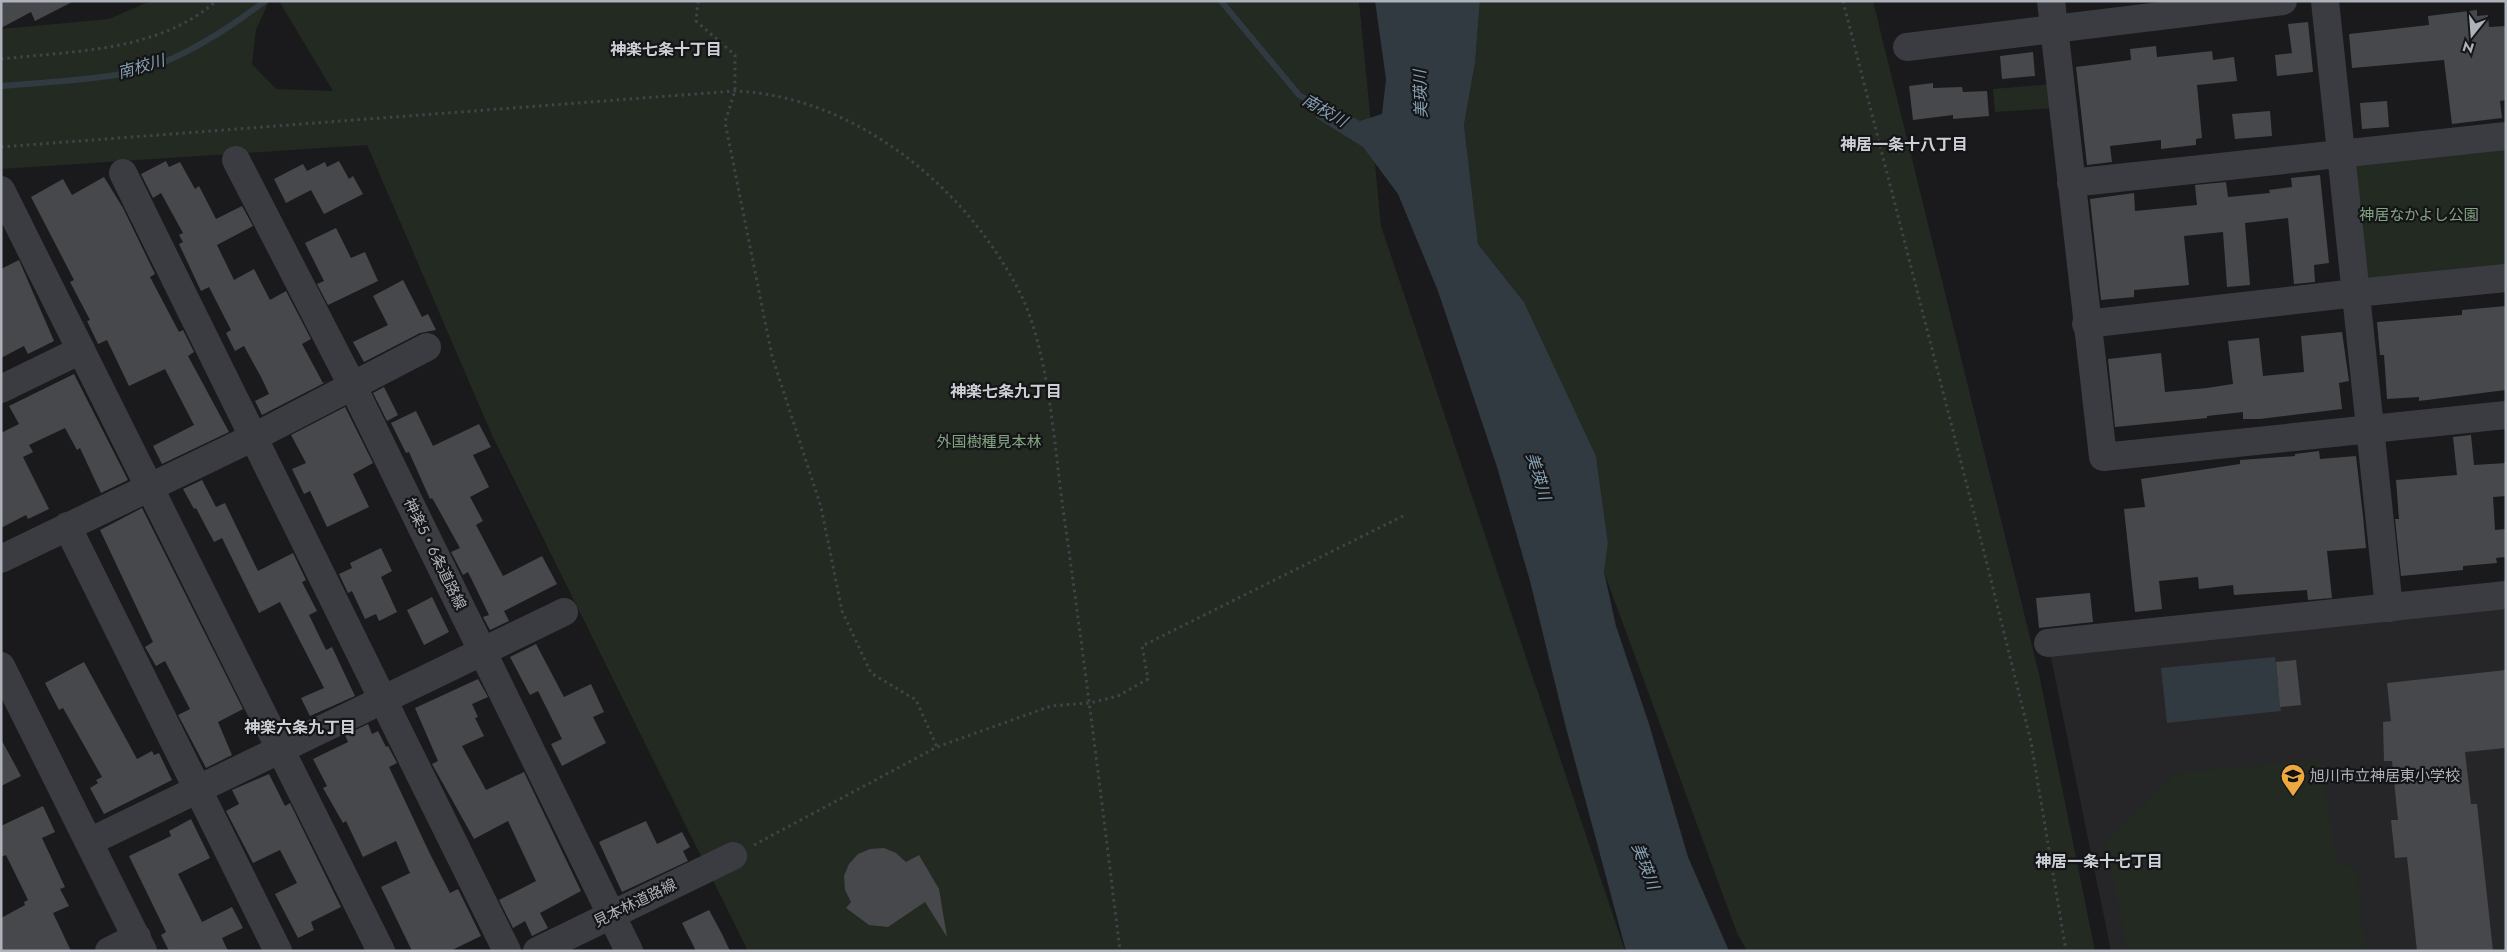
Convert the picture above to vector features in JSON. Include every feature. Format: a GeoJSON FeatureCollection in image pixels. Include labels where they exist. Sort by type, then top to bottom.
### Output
{"type":"FeatureCollection","features":[{"type":"Feature","properties":{"kind":"street"},"geometry":{"type":"LineString","coordinates":[[2050,1],[2086,324],[2103,456],[2506,415]]}},
{"type":"Feature","properties":{"kind":"street"},"geometry":{"type":"LineString","coordinates":[[1907,47],[2283,1]]}},
{"type":"Feature","properties":{"kind":"street"},"geometry":{"type":"LineString","coordinates":[[2325,1],[2389,608]]}},
{"type":"Feature","properties":{"kind":"street"},"geometry":{"type":"LineString","coordinates":[[2071,183],[2340,152],[2506,136]]}},
{"type":"Feature","properties":{"kind":"street","name":"神楽5・6条道路線"},"geometry":{"type":"LineString","coordinates":[[236,160],[352,386],[629,951]]}},
{"type":"Feature","properties":{"kind":"street"},"geometry":{"type":"LineString","coordinates":[[123,172],[507,951]]}},
{"type":"Feature","properties":{"kind":"street"},"geometry":{"type":"LineString","coordinates":[[1,190],[8,219],[81,350],[381,951]]}},
{"type":"Feature","properties":{"kind":"street"},"geometry":{"type":"LineString","coordinates":[[2086,324],[2506,278]]}},
{"type":"Feature","properties":{"kind":"street"},"geometry":{"type":"LineString","coordinates":[[1,559],[254,437],[427,348]]}},
{"type":"Feature","properties":{"kind":"street"},"geometry":{"type":"LineString","coordinates":[[1,389],[81,350]]}},
{"type":"Feature","properties":{"kind":"street"},"geometry":{"type":"LineString","coordinates":[[67,526],[278,951]]}},
{"type":"Feature","properties":{"kind":"street"},"geometry":{"type":"LineString","coordinates":[[2048,643],[2506,595]]}},
{"type":"Feature","properties":{"kind":"street"},"geometry":{"type":"LineString","coordinates":[[89,842],[564,612]]}},
{"type":"Feature","properties":{"kind":"street"},"geometry":{"type":"LineString","coordinates":[[1,666],[140,944],[109,951]]}},
{"type":"Feature","properties":{"kind":"street","name":"見本林道路線"},"geometry":{"type":"LineString","coordinates":[[537,951],[733,856]]}},
{"type":"Feature","properties":{"kind":"path"},"geometry":{"type":"LineString","coordinates":[[1,59],[121,45],[182,23],[216,1]]}},
{"type":"Feature","properties":{"kind":"path"},"geometry":{"type":"LineString","coordinates":[[698,1],[696,21],[735,55],[735,91],[725,122],[772,356],[821,507],[842,611],[871,673],[916,700],[938,746]]}},
{"type":"Feature","properties":{"kind":"path"},"geometry":{"type":"LineString","coordinates":[[1842,1],[1984,550],[2031,742],[2066,951]]}},
{"type":"Feature","properties":{"kind":"path"},"geometry":{"type":"LineString","coordinates":[[1,147],[735,91],[756,92],[828,113],[895,150],[943,187],[981,229],[1020,292],[1040,350],[1090,703],[1120,951]]}},
{"type":"Feature","properties":{"kind":"path"},"geometry":{"type":"LineString","coordinates":[[733,856],[938,746],[1051,706],[1090,703],[1118,696],[1148,680],[1142,646],[1404,516]]}},
{"type":"Feature","properties":{"kind":"shaded area","name":"旭川市立神居東小学校"},"geometry":{"type":"Polygon","coordinates":[[[2506,595],[2506,951],[2111,951],[2048,643],[2506,595]]]}},
{"type":"Feature","properties":{"kind":"green space","name":"外国樹種見本林"},"geometry":{"type":"Polygon","coordinates":[[[150,1],[269,1],[256,30],[252,64],[276,89],[333,91],[279,1],[1359,1],[1381,226],[1625,951],[748,951],[492,435],[367,145],[1,169],[1,29],[109,19],[150,1]]]}},
{"type":"Feature","properties":{"kind":"green space"},"geometry":{"type":"Polygon","coordinates":[[[1480,1],[1873,1],[2039,674],[2095,951],[1747,951],[1737,933],[1604,572],[1608,543],[1596,456],[1524,302],[1478,244],[1464,125],[1475,63],[1480,1]]]}},
{"type":"Feature","properties":{"kind":"green space"},"geometry":{"type":"Polygon","coordinates":[[[2052,84],[2055,108],[1995,112],[1993,89],[2052,84]]]}},
{"type":"Feature","properties":{"kind":"green space","name":"神居なかよし公園"},"geometry":{"type":"Polygon","coordinates":[[[2506,136],[2506,278],[2356,293],[2340,152],[2506,136]]]}},
{"type":"Feature","properties":{"kind":"green space"},"geometry":{"type":"Polygon","coordinates":[[[2321,759],[2336,859],[2357,872],[2365,951],[2127,951],[2106,842],[2178,773],[2321,759]]]}},
{"type":"Feature","properties":{"kind":"water","name":"美瑛川"},"geometry":{"type":"Polygon","coordinates":[[[1375,1],[1480,1],[1475,63],[1464,125],[1478,244],[1524,302],[1596,456],[1608,543],[1604,572],[1616,626],[1649,724],[1688,857],[1729,951],[1626,951],[1566,728],[1530,581],[1497,467],[1438,291],[1398,194],[1363,147],[1315,117],[1331,105],[1360,121],[1382,114],[1386,79],[1375,1]]]}},
{"type":"Feature","properties":{"kind":"water"},"geometry":{"type":"Polygon","coordinates":[[[2275,657],[2281,711],[2167,723],[2161,668],[2275,657]]]}},
{"type":"Feature","properties":{"kind":"building"},"geometry":{"type":"Polygon","coordinates":[[[1,1],[74,1],[35,21],[31,12],[1,28],[1,1]]]}},
{"type":"Feature","properties":{"kind":"building"},"geometry":{"type":"Polygon","coordinates":[[[2477,10],[2477,16],[2488,15],[2489,27],[2506,26],[2506,100],[2500,101],[2502,118],[2452,124],[2444,60],[2352,68],[2349,34],[2429,25],[2428,16],[2477,10]]]}},
{"type":"Feature","properties":{"kind":"building"},"geometry":{"type":"Polygon","coordinates":[[[2308,22],[2313,72],[2277,76],[2275,55],[2292,53],[2288,24],[2308,22]]]}},
{"type":"Feature","properties":{"kind":"building"},"geometry":{"type":"Polygon","coordinates":[[[2156,46],[2157,57],[2212,51],[2213,60],[2234,57],[2237,81],[2197,85],[2202,138],[2196,139],[2196,145],[2161,149],[2161,140],[2110,146],[2112,162],[2087,165],[2076,67],[2131,60],[2130,49],[2156,46]]]}},
{"type":"Feature","properties":{"kind":"building"},"geometry":{"type":"Polygon","coordinates":[[[2033,52],[2035,76],[2002,79],[2000,56],[2033,52]]]}},
{"type":"Feature","properties":{"kind":"building"},"geometry":{"type":"Polygon","coordinates":[[[1933,83],[1933,88],[1962,87],[1963,92],[1987,91],[1989,116],[1953,119],[1953,115],[1913,120],[1909,86],[1933,83]]]}},
{"type":"Feature","properties":{"kind":"building"},"geometry":{"type":"Polygon","coordinates":[[[2387,101],[2389,127],[2362,129],[2360,103],[2387,101]]]}},
{"type":"Feature","properties":{"kind":"building"},"geometry":{"type":"Polygon","coordinates":[[[2270,111],[2272,136],[2235,139],[2232,114],[2270,111]]]}},
{"type":"Feature","properties":{"kind":"building"},"geometry":{"type":"Polygon","coordinates":[[[166,161],[169,167],[180,162],[195,189],[199,186],[216,219],[242,206],[253,226],[217,245],[234,280],[254,269],[270,300],[286,291],[311,339],[302,344],[323,383],[328,381],[262,415],[255,401],[269,394],[262,379],[244,346],[235,351],[226,333],[231,330],[209,287],[201,291],[179,244],[183,242],[179,235],[183,233],[161,193],[153,198],[141,174],[166,161]]]}},
{"type":"Feature","properties":{"kind":"building"},"geometry":{"type":"Polygon","coordinates":[[[339,161],[349,179],[353,176],[363,194],[324,214],[311,190],[286,203],[274,179],[303,164],[307,171],[325,162],[327,167],[339,161]]]}},
{"type":"Feature","properties":{"kind":"building"},"geometry":{"type":"Polygon","coordinates":[[[2320,175],[2329,263],[2314,265],[2315,282],[2294,284],[2288,218],[2245,223],[2250,285],[2227,287],[2223,232],[2184,236],[2189,285],[2134,290],[2134,297],[2101,300],[2090,199],[2134,193],[2135,211],[2197,205],[2195,185],[2226,182],[2228,197],[2270,193],[2269,190],[2292,187],[2291,178],[2320,175]]]}},
{"type":"Feature","properties":{"kind":"building"},"geometry":{"type":"Polygon","coordinates":[[[104,177],[123,208],[155,274],[150,277],[179,332],[183,330],[194,352],[188,356],[229,432],[162,464],[153,446],[194,425],[165,369],[129,386],[107,340],[98,344],[87,321],[90,320],[70,282],[74,280],[31,197],[63,179],[72,195],[104,177]]]}},
{"type":"Feature","properties":{"kind":"building"},"geometry":{"type":"Polygon","coordinates":[[[336,228],[351,258],[365,252],[378,281],[328,305],[317,284],[324,281],[305,243],[336,228]]]}},
{"type":"Feature","properties":{"kind":"building"},"geometry":{"type":"Polygon","coordinates":[[[19,260],[54,341],[28,354],[24,346],[1,358],[1,269],[19,260]]]}},
{"type":"Feature","properties":{"kind":"building"},"geometry":{"type":"Polygon","coordinates":[[[403,280],[422,317],[428,314],[436,330],[420,333],[364,362],[353,342],[388,325],[373,296],[403,280]]]}},
{"type":"Feature","properties":{"kind":"building"},"geometry":{"type":"Polygon","coordinates":[[[2506,306],[2506,390],[2419,401],[2419,397],[2387,399],[2384,355],[2380,355],[2377,322],[2462,315],[2462,310],[2506,306]]]}},
{"type":"Feature","properties":{"kind":"building"},"geometry":{"type":"Polygon","coordinates":[[[2342,332],[2349,381],[2339,383],[2342,409],[2260,419],[2243,419],[2243,412],[2207,416],[2207,418],[2115,427],[2108,359],[2161,353],[2165,392],[2207,388],[2233,384],[2228,341],[2259,338],[2263,376],[2304,372],[2301,336],[2342,332]]]}},
{"type":"Feature","properties":{"kind":"building"},"geometry":{"type":"Polygon","coordinates":[[[74,374],[128,480],[101,493],[80,448],[77,450],[65,428],[29,445],[33,452],[23,457],[49,509],[28,519],[26,515],[1,528],[1,433],[19,424],[9,406],[74,374]]]}},
{"type":"Feature","properties":{"kind":"building"},"geometry":{"type":"Polygon","coordinates":[[[384,387],[398,415],[387,421],[373,393],[384,387]]]}},
{"type":"Feature","properties":{"kind":"building"},"geometry":{"type":"Polygon","coordinates":[[[345,407],[373,463],[353,474],[369,507],[327,527],[310,491],[304,494],[292,469],[306,463],[291,435],[345,407]]]}},
{"type":"Feature","properties":{"kind":"building"},"geometry":{"type":"Polygon","coordinates":[[[416,411],[433,446],[479,424],[491,447],[473,455],[489,487],[470,497],[483,521],[476,525],[503,576],[542,556],[557,584],[504,611],[509,621],[490,630],[483,617],[489,615],[468,572],[463,575],[451,552],[460,548],[432,498],[430,499],[409,452],[406,453],[391,423],[416,411]]]}},
{"type":"Feature","properties":{"kind":"building"},"geometry":{"type":"Polygon","coordinates":[[[2471,435],[2474,465],[2506,463],[2506,496],[2493,497],[2495,530],[2506,529],[2506,557],[2496,558],[2497,563],[2463,566],[2463,570],[2401,576],[2395,519],[2399,519],[2396,480],[2457,475],[2453,437],[2471,435]]]}},
{"type":"Feature","properties":{"kind":"building"},"geometry":{"type":"Polygon","coordinates":[[[2319,451],[2320,459],[2356,456],[2366,548],[2327,551],[2332,598],[2308,600],[2307,590],[2234,595],[2233,585],[2199,589],[2198,577],[2159,581],[2162,609],[2135,612],[2124,509],[2145,507],[2141,479],[2240,464],[2240,460],[2295,456],[2295,454],[2319,451]]]}},
{"type":"Feature","properties":{"kind":"building"},"geometry":{"type":"Polygon","coordinates":[[[202,480],[216,507],[225,503],[258,571],[293,553],[306,580],[302,582],[317,611],[309,615],[326,650],[332,647],[355,696],[310,716],[301,698],[324,688],[280,602],[259,613],[222,538],[214,542],[196,508],[194,509],[183,489],[202,480]]]}},
{"type":"Feature","properties":{"kind":"building"},"geometry":{"type":"Polygon","coordinates":[[[142,508],[243,709],[218,722],[232,755],[206,768],[178,715],[190,709],[165,661],[156,666],[145,647],[153,642],[100,530],[142,508]]]}},
{"type":"Feature","properties":{"kind":"building"},"geometry":{"type":"Polygon","coordinates":[[[381,548],[392,571],[381,577],[397,612],[379,621],[376,614],[365,619],[352,591],[348,593],[339,574],[352,568],[350,563],[381,548]]]}},
{"type":"Feature","properties":{"kind":"building"},"geometry":{"type":"Polygon","coordinates":[[[2090,593],[2093,622],[2039,628],[2036,598],[2090,593]]]}},
{"type":"Feature","properties":{"kind":"building"},"geometry":{"type":"Polygon","coordinates":[[[432,597],[449,632],[424,645],[407,610],[432,597]]]}},
{"type":"Feature","properties":{"kind":"building"},"geometry":{"type":"Polygon","coordinates":[[[536,644],[564,697],[591,684],[604,712],[593,717],[606,743],[562,766],[551,744],[562,739],[538,691],[530,695],[510,657],[536,644]]]}},
{"type":"Feature","properties":{"kind":"building"},"geometry":{"type":"Polygon","coordinates":[[[2296,660],[2301,705],[2280,707],[2276,662],[2296,660]]]}},
{"type":"Feature","properties":{"kind":"building"},"geometry":{"type":"Polygon","coordinates":[[[84,662],[137,759],[152,751],[154,755],[159,753],[172,780],[104,814],[90,788],[98,783],[96,780],[102,777],[63,708],[59,710],[45,683],[84,662]]]}},
{"type":"Feature","properties":{"kind":"building"},"geometry":{"type":"Polygon","coordinates":[[[2506,670],[2506,748],[2465,752],[2471,804],[2477,804],[2493,951],[2417,951],[2407,857],[2395,858],[2391,820],[2398,820],[2392,761],[2384,761],[2383,722],[2391,721],[2387,683],[2506,670]]]}},
{"type":"Feature","properties":{"kind":"building"},"geometry":{"type":"Polygon","coordinates":[[[478,679],[488,697],[472,704],[478,717],[475,718],[484,736],[462,746],[486,790],[524,772],[581,891],[540,913],[548,928],[532,936],[525,921],[513,928],[499,900],[536,881],[508,821],[474,839],[432,764],[438,761],[415,708],[478,679]]]}},
{"type":"Feature","properties":{"kind":"building"},"geometry":{"type":"Polygon","coordinates":[[[368,724],[372,734],[378,731],[386,747],[388,746],[397,763],[389,767],[430,854],[450,893],[458,889],[481,936],[450,951],[412,951],[381,887],[410,873],[396,841],[363,857],[346,821],[343,823],[323,788],[327,786],[313,759],[348,742],[345,735],[368,724]]]}},
{"type":"Feature","properties":{"kind":"building"},"geometry":{"type":"Polygon","coordinates":[[[1,739],[21,776],[1,786],[1,739]]]}},
{"type":"Feature","properties":{"kind":"building"},"geometry":{"type":"Polygon","coordinates":[[[269,774],[285,806],[290,803],[341,907],[311,922],[314,930],[298,938],[275,894],[297,883],[280,850],[253,863],[226,811],[239,804],[232,790],[269,774]]]}},
{"type":"Feature","properties":{"kind":"building"},"geometry":{"type":"Polygon","coordinates":[[[43,806],[55,832],[42,838],[65,887],[60,889],[69,906],[53,913],[71,951],[1,951],[1,918],[25,905],[24,902],[28,900],[6,855],[1,857],[1,826],[43,806]]]}},
{"type":"Feature","properties":{"kind":"building"},"geometry":{"type":"Polygon","coordinates":[[[191,819],[210,858],[178,874],[202,922],[232,907],[243,928],[222,938],[228,951],[169,951],[161,935],[166,932],[129,856],[171,836],[169,831],[191,819]]]}},
{"type":"Feature","properties":{"kind":"building"},"geometry":{"type":"Polygon","coordinates":[[[646,821],[657,844],[682,832],[690,847],[683,851],[688,861],[622,892],[599,842],[646,821]]]}},
{"type":"Feature","properties":{"kind":"building"},"geometry":{"type":"Polygon","coordinates":[[[884,848],[896,853],[906,862],[919,855],[939,889],[947,937],[925,902],[888,927],[869,925],[846,908],[851,902],[845,890],[844,876],[849,864],[858,854],[870,849],[884,848]]]}},
{"type":"Feature","properties":{"kind":"building"},"geometry":{"type":"Polygon","coordinates":[[[709,910],[730,951],[696,951],[682,923],[709,910]]]}},
{"type":"Feature","properties":{"kind":"waterway","name":"南校川"},"geometry":{"type":"LineString","coordinates":[[1,86],[96,78],[145,69],[181,54],[217,34],[265,1]]}},
{"type":"Feature","properties":{"kind":"waterway","name":"南校川"},"geometry":{"type":"LineString","coordinates":[[1221,1],[1299,95],[1331,113]]}},
{"type":"Feature","properties":{"kind":"place","name":"旭川市立神居東小学校"},"geometry":{"type":"Point","coordinates":[2293,797]}},
{"type":"Feature","properties":{"kind":"district","name":"神楽七条十丁目"},"geometry":{"type":"Point","coordinates":[666,49]}},
{"type":"Feature","properties":{"kind":"district","name":"神居一条十八丁目"},"geometry":{"type":"Point","coordinates":[1904,144]}},
{"type":"Feature","properties":{"kind":"district","name":"神楽七条九丁目"},"geometry":{"type":"Point","coordinates":[1006,391]}},
{"type":"Feature","properties":{"kind":"district","name":"神楽六条九丁目"},"geometry":{"type":"Point","coordinates":[300,727]}},
{"type":"Feature","properties":{"kind":"district","name":"神居一条十七丁目"},"geometry":{"type":"Point","coordinates":[2099,861]}}]}
